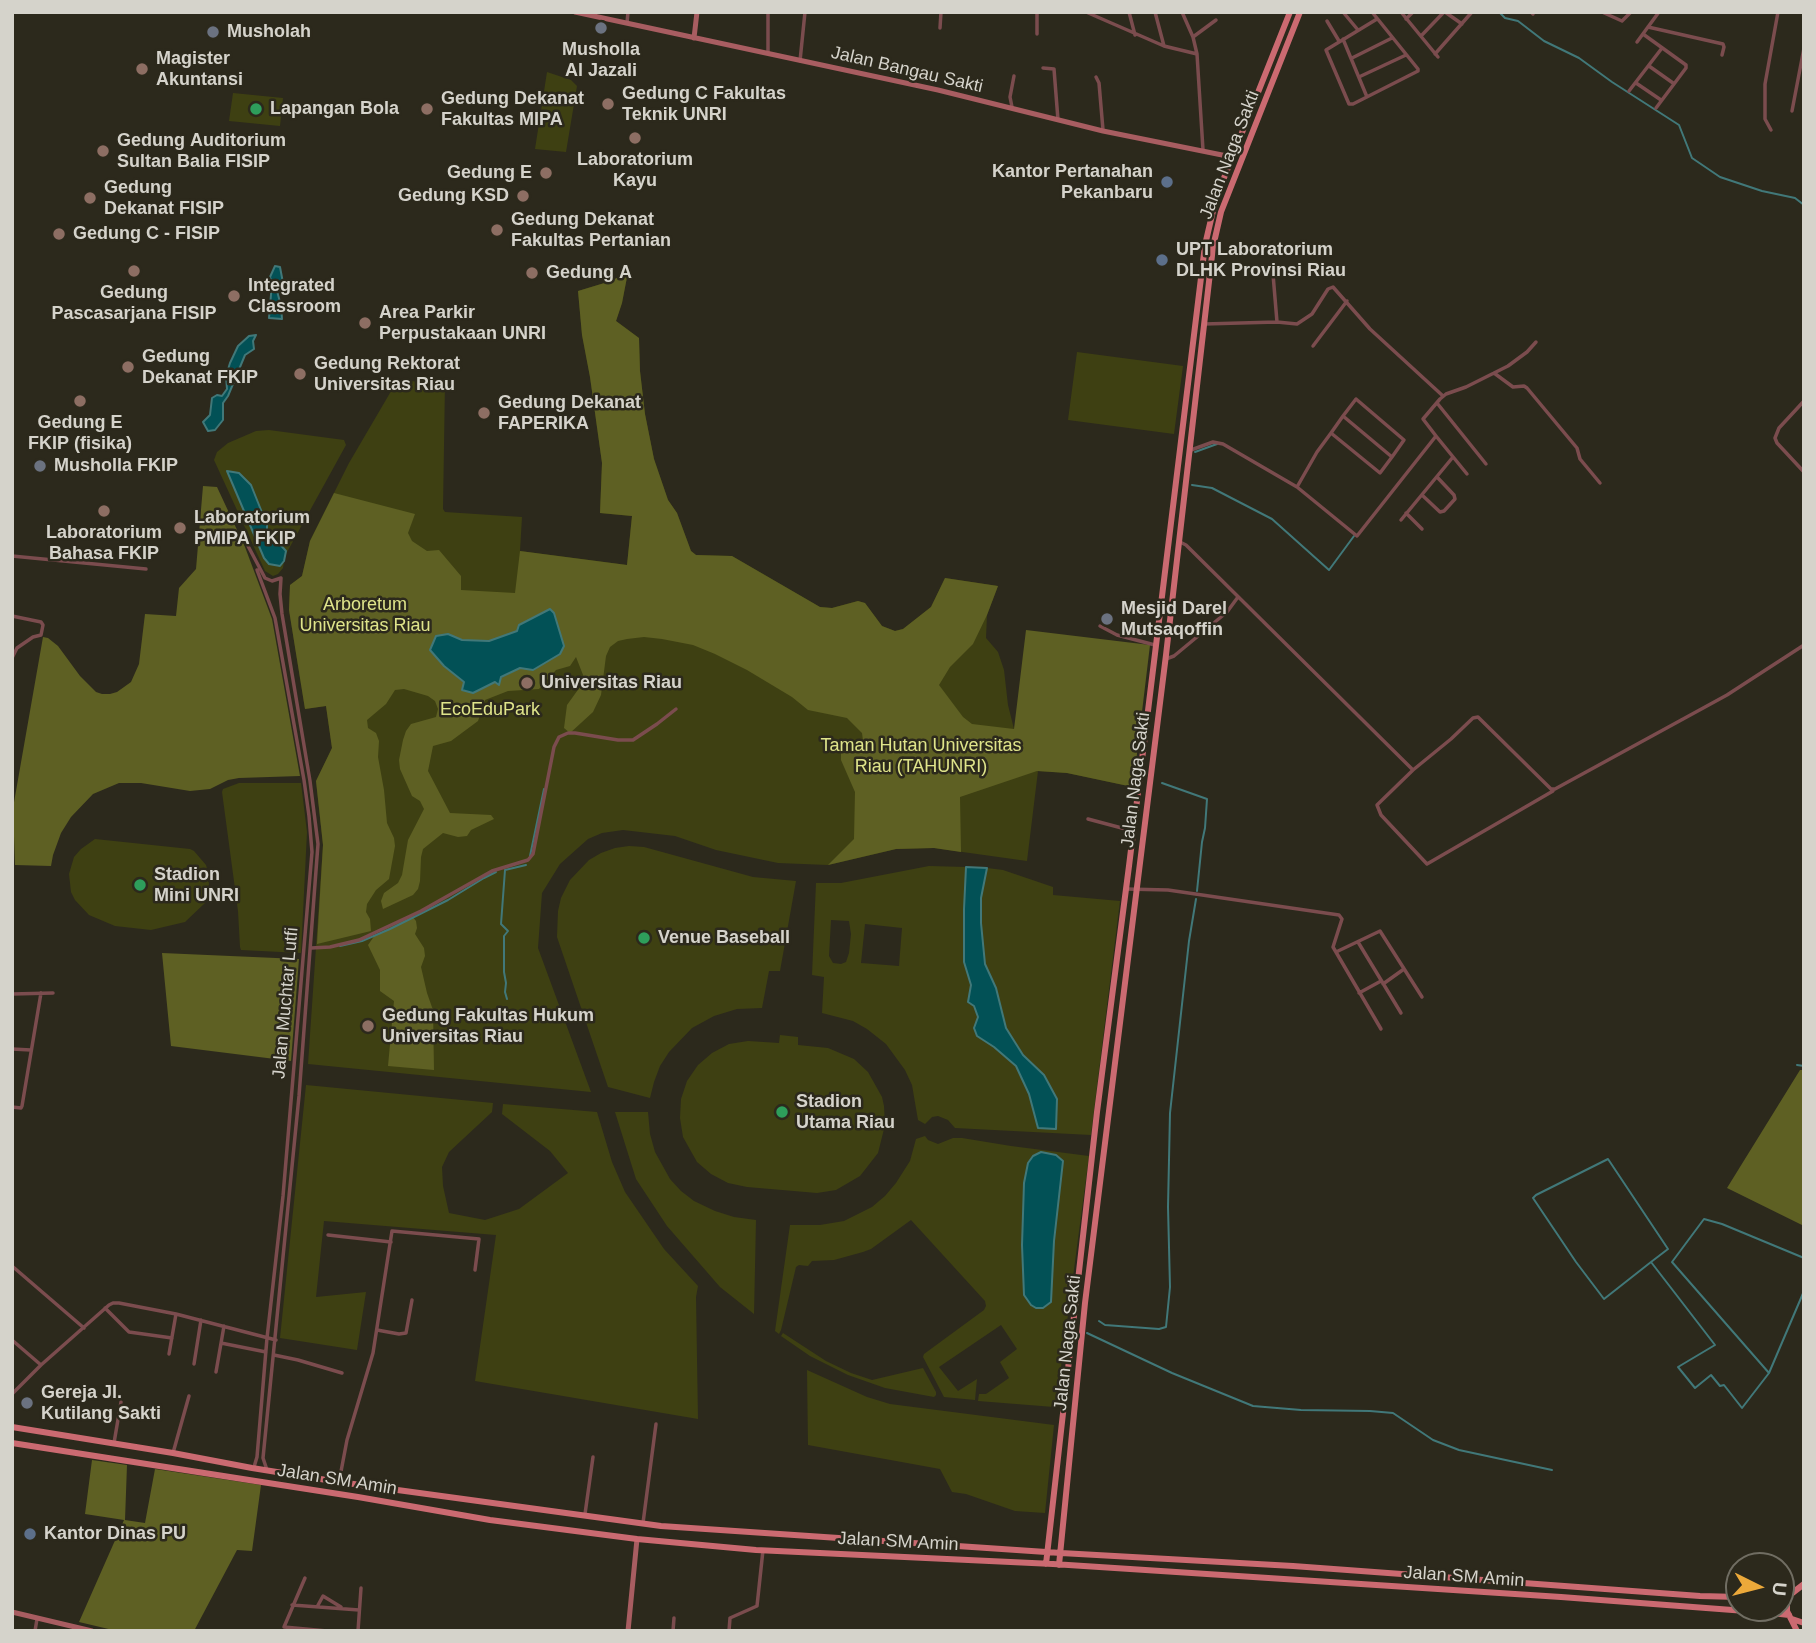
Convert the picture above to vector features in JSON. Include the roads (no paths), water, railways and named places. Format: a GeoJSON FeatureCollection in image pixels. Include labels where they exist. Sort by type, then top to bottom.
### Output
{"type":"FeatureCollection","features":[{"type":"Feature","properties":{"kind":"main road","name":"Jalan Naga Sakti"},"geometry":{"type":"LineString","coordinates":[[1046,1564],[1095,1134],[1205,245],[1216,198],[1290,12]]}},
{"type":"Feature","properties":{"kind":"main road","name":"Jalan Naga Sakti"},"geometry":{"type":"LineString","coordinates":[[1059,1565],[1085,1303],[1166,659],[1213,247],[1218,224],[1300,12]]}},
{"type":"Feature","properties":{"kind":"main road"},"geometry":{"type":"LineString","coordinates":[[1263,78],[1273,82]]}},
{"type":"Feature","properties":{"kind":"main road","name":"Jalan SM Amin"},"geometry":{"type":"LineString","coordinates":[[12,1427],[339,1482],[643,1523],[757,1533],[1307,1567],[1725,1597]]}},
{"type":"Feature","properties":{"kind":"main road","name":"Jalan SM Amin"},"geometry":{"type":"LineString","coordinates":[[12,1443],[489,1520],[637,1539],[760,1550],[1120,1568],[1725,1609]]}},
{"type":"Feature","properties":{"kind":"main road"},"geometry":{"type":"LineString","coordinates":[[185,1469],[186,1456]]}},
{"type":"Feature","properties":{"kind":"main road"},"geometry":{"type":"LineString","coordinates":[[757,1533],[760,1550]]}},
{"type":"Feature","properties":{"kind":"main road"},"geometry":{"type":"LineString","coordinates":[[1119,1555],[1120,1568]]}},
{"type":"Feature","properties":{"kind":"street","name":"Jalan Bangau Sakti"},"geometry":{"type":"LineString","coordinates":[[575,12],[939,90],[1103,131],[1232,156]]}},
{"type":"Feature","properties":{"kind":"street"},"geometry":{"type":"LineString","coordinates":[[627,23],[628,12]]}},
{"type":"Feature","properties":{"kind":"street"},"geometry":{"type":"LineString","coordinates":[[694,38],[697,12]]}},
{"type":"Feature","properties":{"kind":"street"},"geometry":{"type":"LineString","coordinates":[[768,12],[768,53]]}},
{"type":"Feature","properties":{"kind":"street"},"geometry":{"type":"LineString","coordinates":[[800,61],[805,12]]}},
{"type":"Feature","properties":{"kind":"street"},"geometry":{"type":"LineString","coordinates":[[940,28],[941,12]]}},
{"type":"Feature","properties":{"kind":"street"},"geometry":{"type":"LineString","coordinates":[[1037,12],[1037,34]]}},
{"type":"Feature","properties":{"kind":"street"},"geometry":{"type":"LineString","coordinates":[[1086,12],[1164,46],[1197,54]]}},
{"type":"Feature","properties":{"kind":"street"},"geometry":{"type":"LineString","coordinates":[[1098,12],[1100,18]]}},
{"type":"Feature","properties":{"kind":"street"},"geometry":{"type":"LineString","coordinates":[[1129,12],[1136,35]]}},
{"type":"Feature","properties":{"kind":"street"},"geometry":{"type":"LineString","coordinates":[[1155,12],[1164,46]]}},
{"type":"Feature","properties":{"kind":"street"},"geometry":{"type":"LineString","coordinates":[[1183,12],[1197,54],[1203,150]]}},
{"type":"Feature","properties":{"kind":"street"},"geometry":{"type":"LineString","coordinates":[[1343,12],[1358,30]]}},
{"type":"Feature","properties":{"kind":"street"},"geometry":{"type":"LineString","coordinates":[[1372,12],[1418,72],[1353,104],[1348,103],[1325,52],[1326,48],[1377,19]]}},
{"type":"Feature","properties":{"kind":"street"},"geometry":{"type":"LineString","coordinates":[[1401,12],[1436,56],[1472,12]]}},
{"type":"Feature","properties":{"kind":"street"},"geometry":{"type":"LineString","coordinates":[[1406,19],[1413,12]]}},
{"type":"Feature","properties":{"kind":"street"},"geometry":{"type":"LineString","coordinates":[[1420,36],[1445,12],[1462,24]]}},
{"type":"Feature","properties":{"kind":"street"},"geometry":{"type":"LineString","coordinates":[[1602,12],[1622,21],[1631,12]]}},
{"type":"Feature","properties":{"kind":"street"},"geometry":{"type":"LineString","coordinates":[[1637,42],[1658,12]]}},
{"type":"Feature","properties":{"kind":"street"},"geometry":{"type":"LineString","coordinates":[[1771,130],[1765,119],[1765,84],[1779,12]]}},
{"type":"Feature","properties":{"kind":"street"},"geometry":{"type":"LineString","coordinates":[[1193,37],[1216,20]]}},
{"type":"Feature","properties":{"kind":"street"},"geometry":{"type":"LineString","coordinates":[[1327,21],[1352,58],[1367,97]]}},
{"type":"Feature","properties":{"kind":"street"},"geometry":{"type":"LineString","coordinates":[[1648,27],[1723,44],[1721,55]]}},
{"type":"Feature","properties":{"kind":"street"},"geometry":{"type":"LineString","coordinates":[[1643,34],[1686,65],[1656,108]]}},
{"type":"Feature","properties":{"kind":"street"},"geometry":{"type":"LineString","coordinates":[[1352,58],[1392,38]]}},
{"type":"Feature","properties":{"kind":"street"},"geometry":{"type":"LineString","coordinates":[[1629,91],[1662,48]]}},
{"type":"Feature","properties":{"kind":"street"},"geometry":{"type":"LineString","coordinates":[[1792,111],[1804,48]]}},
{"type":"Feature","properties":{"kind":"street"},"geometry":{"type":"LineString","coordinates":[[1360,77],[1406,55]]}},
{"type":"Feature","properties":{"kind":"street"},"geometry":{"type":"LineString","coordinates":[[1649,66],[1674,83]]}},
{"type":"Feature","properties":{"kind":"street"},"geometry":{"type":"LineString","coordinates":[[1043,68],[1054,69],[1058,120]]}},
{"type":"Feature","properties":{"kind":"street"},"geometry":{"type":"LineString","coordinates":[[1012,109],[1010,97],[1014,76]]}},
{"type":"Feature","properties":{"kind":"street"},"geometry":{"type":"LineString","coordinates":[[1096,77],[1101,94],[1103,131]]}},
{"type":"Feature","properties":{"kind":"street"},"geometry":{"type":"LineString","coordinates":[[1636,83],[1661,100]]}},
{"type":"Feature","properties":{"kind":"street"},"geometry":{"type":"LineString","coordinates":[[1273,274],[1277,322]]}},
{"type":"Feature","properties":{"kind":"street"},"geometry":{"type":"LineString","coordinates":[[1205,324],[1297,324],[1312,314],[1331,286],[1370,329],[1443,396]]}},
{"type":"Feature","properties":{"kind":"street"},"geometry":{"type":"LineString","coordinates":[[1313,346],[1347,301]]}},
{"type":"Feature","properties":{"kind":"street"},"geometry":{"type":"LineString","coordinates":[[1466,474],[1423,419],[1443,396],[1508,366],[1536,342]]}},
{"type":"Feature","properties":{"kind":"street"},"geometry":{"type":"LineString","coordinates":[[1494,373],[1513,387],[1527,388],[1577,448],[1580,459],[1600,483]]}},
{"type":"Feature","properties":{"kind":"street"},"geometry":{"type":"LineString","coordinates":[[1297,487],[1317,452],[1356,399],[1404,440],[1380,473],[1331,433]]}},
{"type":"Feature","properties":{"kind":"street"},"geometry":{"type":"LineString","coordinates":[[1804,401],[1779,428],[1775,438],[1804,472]]}},
{"type":"Feature","properties":{"kind":"street"},"geometry":{"type":"LineString","coordinates":[[1437,403],[1486,464]]}},
{"type":"Feature","properties":{"kind":"street"},"geometry":{"type":"LineString","coordinates":[[1343,416],[1392,457]]}},
{"type":"Feature","properties":{"kind":"street"},"geometry":{"type":"LineString","coordinates":[[1189,451],[1213,442],[1223,444],[1297,487],[1357,536],[1436,436]]}},
{"type":"Feature","properties":{"kind":"street"},"geometry":{"type":"LineString","coordinates":[[1401,520],[1452,457]]}},
{"type":"Feature","properties":{"kind":"street"},"geometry":{"type":"LineString","coordinates":[[1422,495],[1440,512],[1455,499],[1436,477]]}},
{"type":"Feature","properties":{"kind":"street"},"geometry":{"type":"LineString","coordinates":[[1406,513],[1422,529]]}},
{"type":"Feature","properties":{"kind":"street"},"geometry":{"type":"LineString","coordinates":[[1178,541],[1186,545],[1413,770]]}},
{"type":"Feature","properties":{"kind":"street","name":"Jalan Muchtar Lutfi"},"geometry":{"type":"LineString","coordinates":[[252,1468],[257,1457],[294,1070],[312,841],[275,618],[248,546],[265,578],[272,581],[281,578],[282,614],[317,837],[299,1097],[263,1458],[267,1471]]}},
{"type":"Feature","properties":{"kind":"street"},"geometry":{"type":"LineString","coordinates":[[12,556],[146,569]]}},
{"type":"Feature","properties":{"kind":"street"},"geometry":{"type":"LineString","coordinates":[[1166,659],[1174,656],[1227,612],[1238,597]]}},
{"type":"Feature","properties":{"kind":"street"},"geometry":{"type":"LineString","coordinates":[[12,616],[41,622],[43,625],[41,635],[33,637],[18,648],[12,659]]}},
{"type":"Feature","properties":{"kind":"street"},"geometry":{"type":"LineString","coordinates":[[1100,625],[1117,635],[1155,645]]}},
{"type":"Feature","properties":{"kind":"street"},"geometry":{"type":"LineString","coordinates":[[1555,789],[1551,789],[1478,717],[1473,718],[1413,770],[1377,806],[1381,815],[1427,864],[1555,789],[1727,695],[1804,646]]}},
{"type":"Feature","properties":{"kind":"street"},"geometry":{"type":"LineString","coordinates":[[311,948],[330,947],[359,940],[421,911],[492,871],[523,863],[531,858],[559,737],[575,733],[633,740],[676,709]]}},
{"type":"Feature","properties":{"kind":"street"},"geometry":{"type":"LineString","coordinates":[[1087,819],[1133,831]]}},
{"type":"Feature","properties":{"kind":"street"},"geometry":{"type":"LineString","coordinates":[[1126,889],[1168,890],[1339,915],[1342,919],[1333,947],[1381,1029]]}},
{"type":"Feature","properties":{"kind":"street"},"geometry":{"type":"LineString","coordinates":[[1336,952],[1380,931],[1422,998]]}},
{"type":"Feature","properties":{"kind":"street"},"geometry":{"type":"LineString","coordinates":[[1358,942],[1401,1013]]}},
{"type":"Feature","properties":{"kind":"street"},"geometry":{"type":"LineString","coordinates":[[1359,993],[1404,969]]}},
{"type":"Feature","properties":{"kind":"street"},"geometry":{"type":"LineString","coordinates":[[12,1107],[22,1106],[41,993]]}},
{"type":"Feature","properties":{"kind":"street"},"geometry":{"type":"LineString","coordinates":[[12,994],[53,993]]}},
{"type":"Feature","properties":{"kind":"street"},"geometry":{"type":"LineString","coordinates":[[12,1049],[31,1050]]}},
{"type":"Feature","properties":{"kind":"street"},"geometry":{"type":"LineString","coordinates":[[339,1482],[347,1440],[373,1353],[392,1231],[479,1240],[475,1270]]}},
{"type":"Feature","properties":{"kind":"street"},"geometry":{"type":"LineString","coordinates":[[328,1236],[391,1242]]}},
{"type":"Feature","properties":{"kind":"street"},"geometry":{"type":"LineString","coordinates":[[12,1266],[84,1328]]}},
{"type":"Feature","properties":{"kind":"street"},"geometry":{"type":"LineString","coordinates":[[377,1330],[399,1335],[406,1333],[412,1300]]}},
{"type":"Feature","properties":{"kind":"street"},"geometry":{"type":"LineString","coordinates":[[12,1394],[41,1365],[113,1303],[176,1314],[276,1340]]}},
{"type":"Feature","properties":{"kind":"street"},"geometry":{"type":"LineString","coordinates":[[105,1308],[129,1332],[172,1338]]}},
{"type":"Feature","properties":{"kind":"street"},"geometry":{"type":"LineString","coordinates":[[169,1354],[176,1314]]}},
{"type":"Feature","properties":{"kind":"street"},"geometry":{"type":"LineString","coordinates":[[194,1364],[201,1320]]}},
{"type":"Feature","properties":{"kind":"street"},"geometry":{"type":"LineString","coordinates":[[216,1372],[224,1326]]}},
{"type":"Feature","properties":{"kind":"street"},"geometry":{"type":"LineString","coordinates":[[12,1340],[41,1365]]}},
{"type":"Feature","properties":{"kind":"street"},"geometry":{"type":"LineString","coordinates":[[221,1343],[266,1352]]}},
{"type":"Feature","properties":{"kind":"street"},"geometry":{"type":"LineString","coordinates":[[274,1355],[342,1373]]}},
{"type":"Feature","properties":{"kind":"street"},"geometry":{"type":"LineString","coordinates":[[173,1453],[190,1396]]}},
{"type":"Feature","properties":{"kind":"street"},"geometry":{"type":"LineString","coordinates":[[114,1444],[121,1402]]}},
{"type":"Feature","properties":{"kind":"street"},"geometry":{"type":"LineString","coordinates":[[643,1523],[656,1424]]}},
{"type":"Feature","properties":{"kind":"street"},"geometry":{"type":"LineString","coordinates":[[585,1516],[593,1457]]}},
{"type":"Feature","properties":{"kind":"street"},"geometry":{"type":"LineString","coordinates":[[628,1631],[637,1539]]}},
{"type":"Feature","properties":{"kind":"street"},"geometry":{"type":"LineString","coordinates":[[729,1631],[730,1618],[757,1606],[760,1550]]}},
{"type":"Feature","properties":{"kind":"street"},"geometry":{"type":"LineString","coordinates":[[304,1578],[284,1628],[327,1631]]}},
{"type":"Feature","properties":{"kind":"street"},"geometry":{"type":"LineString","coordinates":[[358,1631],[361,1588]]}},
{"type":"Feature","properties":{"kind":"street"},"geometry":{"type":"LineString","coordinates":[[317,1607],[324,1596],[343,1609]]}},
{"type":"Feature","properties":{"kind":"street"},"geometry":{"type":"LineString","coordinates":[[292,1605],[359,1610]]}},
{"type":"Feature","properties":{"kind":"street"},"geometry":{"type":"LineString","coordinates":[[12,1612],[92,1631]]}},
{"type":"Feature","properties":{"kind":"street"},"geometry":{"type":"LineString","coordinates":[[35,1631],[37,1617]]}},
{"type":"Feature","properties":{"kind":"street"},"geometry":{"type":"LineString","coordinates":[[673,1631],[674,1618]]}},
{"type":"Feature","properties":{"kind":"water"},"geometry":{"type":"Polygon","coordinates":[[[275,266],[280,267],[283,283],[276,287],[282,319],[269,318],[272,283],[270,277],[275,266]]]}},
{"type":"Feature","properties":{"kind":"water"},"geometry":{"type":"Polygon","coordinates":[[[256,335],[253,341],[254,349],[245,355],[223,403],[223,420],[215,430],[208,431],[203,422],[210,415],[212,398],[222,396],[227,389],[226,376],[238,346],[249,336],[256,335]]]}},
{"type":"Feature","properties":{"kind":"water"},"geometry":{"type":"Polygon","coordinates":[[[227,471],[239,473],[251,485],[267,530],[286,551],[280,566],[269,564],[264,558],[227,471]]]}},
{"type":"Feature","properties":{"kind":"water"},"geometry":{"type":"Polygon","coordinates":[[[550,609],[554,613],[564,646],[560,654],[533,670],[520,668],[501,677],[499,685],[495,682],[473,693],[462,690],[464,682],[430,650],[436,636],[448,634],[462,640],[489,641],[517,631],[519,625],[550,609]]]}},
{"type":"Feature","properties":{"kind":"water"},"geometry":{"type":"Polygon","coordinates":[[[966,867],[987,868],[981,898],[985,964],[996,988],[1006,1028],[1023,1055],[1044,1075],[1057,1099],[1056,1129],[1038,1128],[1029,1094],[1016,1066],[977,1036],[974,1028],[978,1017],[974,1006],[968,1002],[971,985],[964,962],[966,867]]]}},
{"type":"Feature","properties":{"kind":"water"},"geometry":{"type":"Polygon","coordinates":[[[1041,1152],[1056,1155],[1063,1161],[1054,1241],[1051,1302],[1043,1308],[1036,1308],[1024,1295],[1022,1245],[1024,1183],[1028,1163],[1033,1156],[1041,1152]]]}},
{"type":"Feature","properties":{"kind":"waterway"},"geometry":{"type":"LineString","coordinates":[[1499,12],[1505,18],[1518,21],[1544,41],[1579,58],[1679,125],[1692,158],[1720,177],[1762,191],[1795,198],[1804,205]]}},
{"type":"Feature","properties":{"kind":"waterway"},"geometry":{"type":"LineString","coordinates":[[1195,452],[1217,444]]}},
{"type":"Feature","properties":{"kind":"waterway"},"geometry":{"type":"LineString","coordinates":[[1192,485],[1212,488],[1272,519],[1329,570],[1354,536]]}},
{"type":"Feature","properties":{"kind":"waterway"},"geometry":{"type":"LineString","coordinates":[[1162,783],[1207,799],[1197,891]]}},
{"type":"Feature","properties":{"kind":"waterway"},"geometry":{"type":"LineString","coordinates":[[530,856],[544,789]]}},
{"type":"Feature","properties":{"kind":"waterway"},"geometry":{"type":"LineString","coordinates":[[507,999],[504,936],[508,931],[501,924],[505,870],[526,865]]}},
{"type":"Feature","properties":{"kind":"waterway"},"geometry":{"type":"LineString","coordinates":[[340,946],[362,941],[390,929],[496,872]]}},
{"type":"Feature","properties":{"kind":"waterway"},"geometry":{"type":"LineString","coordinates":[[1099,1321],[1105,1325],[1159,1329],[1166,1327],[1170,1287],[1170,1113],[1196,899]]}},
{"type":"Feature","properties":{"kind":"waterway"},"geometry":{"type":"LineString","coordinates":[[1797,1065],[1804,1066]]}},
{"type":"Feature","properties":{"kind":"waterway"},"geometry":{"type":"LineString","coordinates":[[1651,1262],[1668,1249],[1608,1159],[1533,1198],[1604,1299],[1651,1262],[1715,1345],[1678,1367],[1695,1388],[1711,1375],[1720,1386],[1724,1385],[1742,1408],[1769,1373]]}},
{"type":"Feature","properties":{"kind":"waterway"},"geometry":{"type":"LineString","coordinates":[[1804,1258],[1704,1219],[1672,1262],[1769,1373],[1804,1291]]}},
{"type":"Feature","properties":{"kind":"waterway"},"geometry":{"type":"LineString","coordinates":[[1087,1333],[1172,1373],[1253,1406],[1393,1413],[1433,1440],[1459,1450],[1552,1470]]}},
{"type":"Feature","properties":{"kind":"place","name":"Musholla Al Jazali"},"geometry":{"type":"Point","coordinates":[601,28]}},
{"type":"Feature","properties":{"kind":"place","name":"Musholah"},"geometry":{"type":"Point","coordinates":[213,32]}},
{"type":"Feature","properties":{"kind":"place","name":"Magister Akuntansi"},"geometry":{"type":"Point","coordinates":[142,69]}},
{"type":"Feature","properties":{"kind":"place","name":"Gedung C Fakultas Teknik UNRI"},"geometry":{"type":"Point","coordinates":[608,104]}},
{"type":"Feature","properties":{"kind":"place","name":"Lapangan Bola"},"geometry":{"type":"Point","coordinates":[256,109]}},
{"type":"Feature","properties":{"kind":"place","name":"Gedung Dekanat Fakultas MIPA"},"geometry":{"type":"Point","coordinates":[427,109]}},
{"type":"Feature","properties":{"kind":"place","name":"Laboratorium Kayu"},"geometry":{"type":"Point","coordinates":[635,138]}},
{"type":"Feature","properties":{"kind":"place","name":"Gedung Auditorium Sultan Balia FISIP"},"geometry":{"type":"Point","coordinates":[103,151]}},
{"type":"Feature","properties":{"kind":"place","name":"Gedung E"},"geometry":{"type":"Point","coordinates":[546,173]}},
{"type":"Feature","properties":{"kind":"place","name":"Kantor Pertanahan Pekanbaru"},"geometry":{"type":"Point","coordinates":[1167,182]}},
{"type":"Feature","properties":{"kind":"place","name":"Gedung KSD"},"geometry":{"type":"Point","coordinates":[523,196]}},
{"type":"Feature","properties":{"kind":"place","name":"Gedung Dekanat FISIP"},"geometry":{"type":"Point","coordinates":[90,198]}},
{"type":"Feature","properties":{"kind":"place","name":"Gedung Dekanat Fakultas Pertanian"},"geometry":{"type":"Point","coordinates":[497,230]}},
{"type":"Feature","properties":{"kind":"place","name":"Gedung C - FISIP"},"geometry":{"type":"Point","coordinates":[59,234]}},
{"type":"Feature","properties":{"kind":"place","name":"UPT Laboratorium DLHK Provinsi Riau"},"geometry":{"type":"Point","coordinates":[1162,260]}},
{"type":"Feature","properties":{"kind":"place","name":"Gedung Pascasarjana FISIP"},"geometry":{"type":"Point","coordinates":[134,271]}},
{"type":"Feature","properties":{"kind":"place","name":"Gedung A"},"geometry":{"type":"Point","coordinates":[532,273]}},
{"type":"Feature","properties":{"kind":"place","name":"Integrated Classroom"},"geometry":{"type":"Point","coordinates":[234,296]}},
{"type":"Feature","properties":{"kind":"place","name":"Area Parkir Perpustakaan UNRI"},"geometry":{"type":"Point","coordinates":[365,323]}},
{"type":"Feature","properties":{"kind":"place","name":"Gedung Dekanat FKIP"},"geometry":{"type":"Point","coordinates":[128,367]}},
{"type":"Feature","properties":{"kind":"place","name":"Gedung Rektorat Universitas Riau"},"geometry":{"type":"Point","coordinates":[300,374]}},
{"type":"Feature","properties":{"kind":"place","name":"Gedung E FKIP (fisika)"},"geometry":{"type":"Point","coordinates":[80,401]}},
{"type":"Feature","properties":{"kind":"place","name":"Gedung Dekanat FAPERIKA"},"geometry":{"type":"Point","coordinates":[484,413]}},
{"type":"Feature","properties":{"kind":"place","name":"Musholla FKIP"},"geometry":{"type":"Point","coordinates":[40,466]}},
{"type":"Feature","properties":{"kind":"place","name":"Laboratorium Bahasa FKIP"},"geometry":{"type":"Point","coordinates":[104,511]}},
{"type":"Feature","properties":{"kind":"place","name":"Laboratorium PMIPA FKIP"},"geometry":{"type":"Point","coordinates":[180,528]}},
{"type":"Feature","properties":{"kind":"place","name":"Mesjid Darel Mutsaqoffin"},"geometry":{"type":"Point","coordinates":[1107,619]}},
{"type":"Feature","properties":{"kind":"place","name":"Universitas Riau"},"geometry":{"type":"Point","coordinates":[527,683]}},
{"type":"Feature","properties":{"kind":"place","name":"Stadion Mini UNRI"},"geometry":{"type":"Point","coordinates":[140,885]}},
{"type":"Feature","properties":{"kind":"place","name":"Venue Baseball"},"geometry":{"type":"Point","coordinates":[644,938]}},
{"type":"Feature","properties":{"kind":"place","name":"Gedung Fakultas Hukum Universitas Riau"},"geometry":{"type":"Point","coordinates":[368,1026]}},
{"type":"Feature","properties":{"kind":"place","name":"Stadion Utama Riau"},"geometry":{"type":"Point","coordinates":[782,1112]}},
{"type":"Feature","properties":{"kind":"place","name":"Gereja Jl. Kutilang Sakti"},"geometry":{"type":"Point","coordinates":[27,1403]}},
{"type":"Feature","properties":{"kind":"place","name":"Kantor Dinas PU"},"geometry":{"type":"Point","coordinates":[30,1534]}},
{"type":"Feature","properties":{"kind":"park label","name":"Arboretum Universitas Riau"},"geometry":{"type":"Point","coordinates":[365,615]}},
{"type":"Feature","properties":{"kind":"park label","name":"EcoEduPark"},"geometry":{"type":"Point","coordinates":[490,710]}},
{"type":"Feature","properties":{"kind":"park label","name":"Taman Hutan Universitas Riau (TAHUNRI)"},"geometry":{"type":"Point","coordinates":[921,756]}}]}
